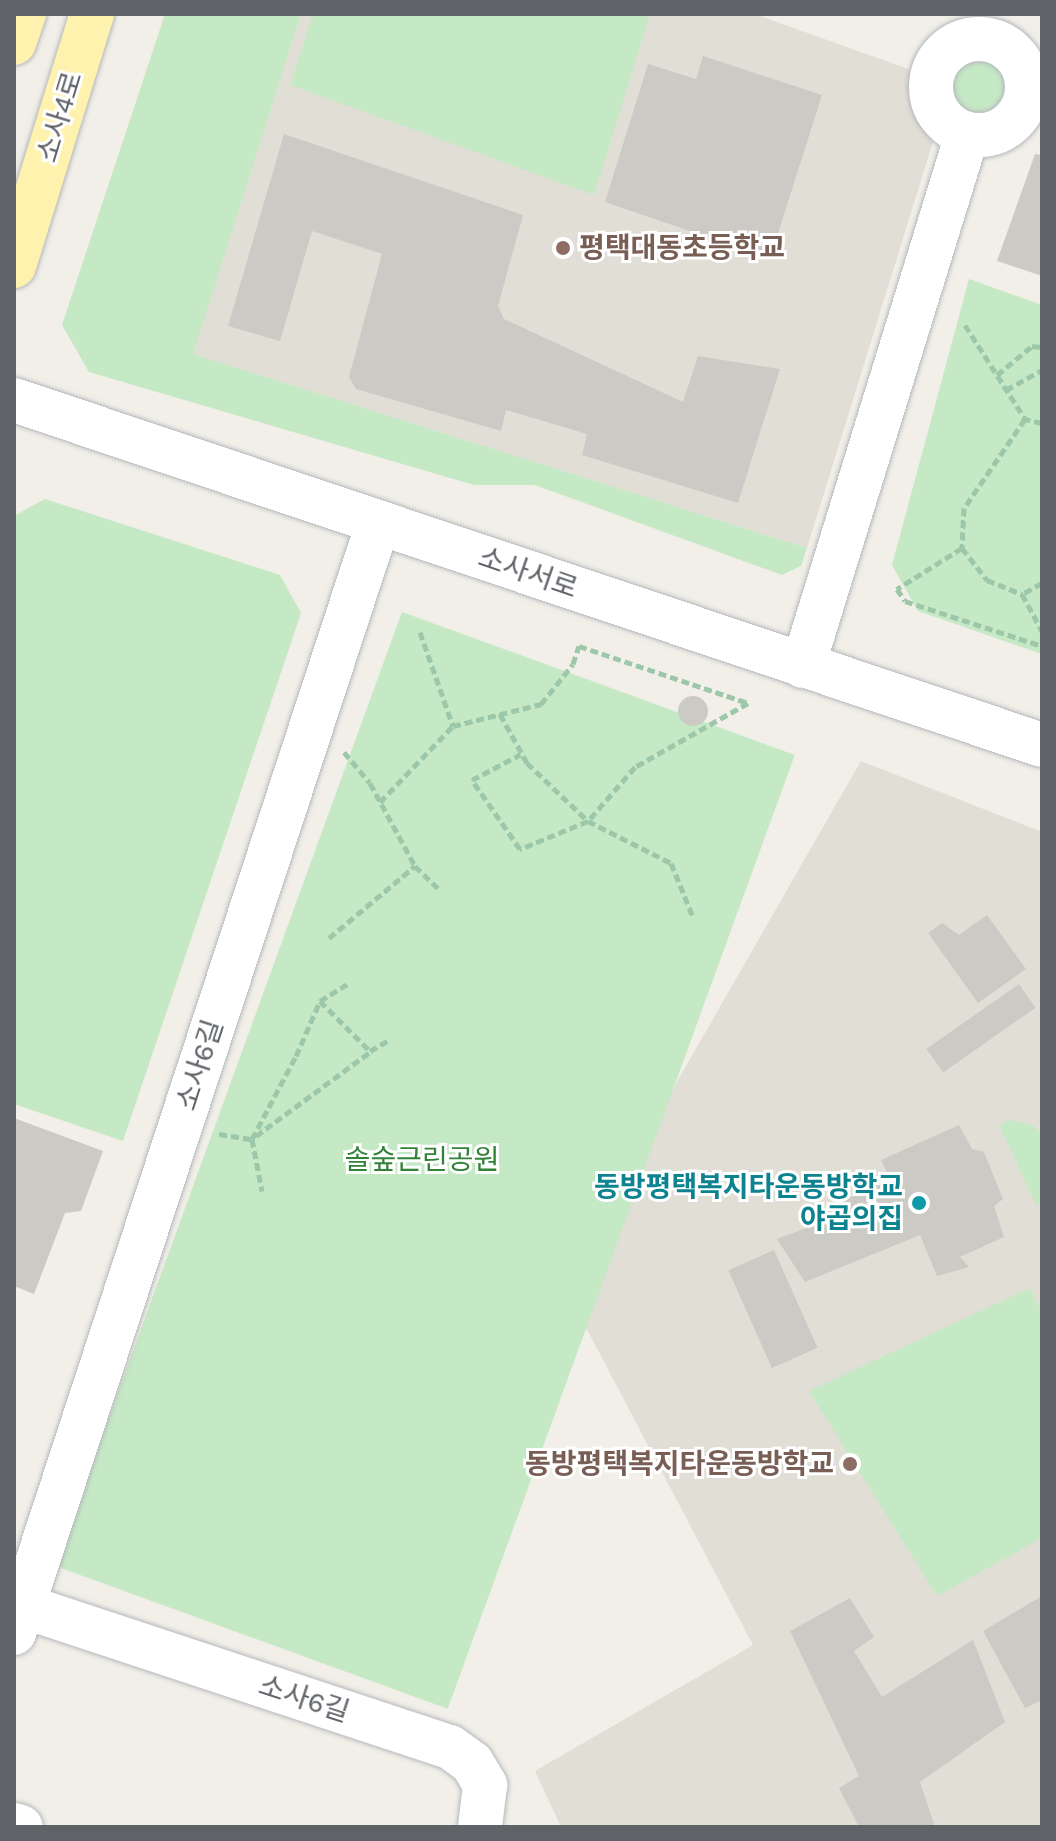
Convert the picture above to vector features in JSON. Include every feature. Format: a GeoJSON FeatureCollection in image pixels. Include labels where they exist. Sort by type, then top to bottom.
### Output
{"type":"FeatureCollection","features":[{"type":"Feature","properties":{"kind":"main road"},"geometry":{"type":"LineString","coordinates":[[14,43],[24,14]]}},
{"type":"Feature","properties":{"kind":"main road","name":"소사4로"},"geometry":{"type":"LineString","coordinates":[[14,266],[92,14]]}},
{"type":"Feature","properties":{"kind":"street"},"geometry":{"type":"LineString","coordinates":[[803,666],[967,135]]}},
{"type":"Feature","properties":{"kind":"street","name":"소사서로"},"geometry":{"type":"LineString","coordinates":[[14,400],[1042,745]]}},
{"type":"Feature","properties":{"kind":"street","name":"소사6길"},"geometry":{"type":"LineString","coordinates":[[378,523],[17,1614],[450,1747],[472,1763],[485,1785],[480,1827]]}},
{"type":"Feature","properties":{"kind":"street"},"geometry":{"type":"LineString","coordinates":[[14,1825],[21,1827]]}},
{"type":"Feature","properties":{"kind":"path"},"geometry":{"type":"LineString","coordinates":[[965,325],[1025,419],[1042,423]]}},
{"type":"Feature","properties":{"kind":"path"},"geometry":{"type":"LineString","coordinates":[[997,375],[1032,346],[1042,347]]}},
{"type":"Feature","properties":{"kind":"path"},"geometry":{"type":"LineString","coordinates":[[1006,390],[1042,370]]}},
{"type":"Feature","properties":{"kind":"path"},"geometry":{"type":"LineString","coordinates":[[1025,419],[964,508],[962,548],[987,580],[1022,594],[1042,631]]}},
{"type":"Feature","properties":{"kind":"path"},"geometry":{"type":"LineString","coordinates":[[962,548],[897,589],[905,601],[1042,646]]}},
{"type":"Feature","properties":{"kind":"path"},"geometry":{"type":"LineString","coordinates":[[1022,594],[1042,583]]}},
{"type":"Feature","properties":{"kind":"path"},"geometry":{"type":"LineString","coordinates":[[420,632],[453,726]]}},
{"type":"Feature","properties":{"kind":"path"},"geometry":{"type":"LineString","coordinates":[[380,802],[453,726],[541,704],[573,664],[579,646],[748,703],[635,767],[588,821],[520,849],[472,780],[521,754]]}},
{"type":"Feature","properties":{"kind":"path"},"geometry":{"type":"LineString","coordinates":[[500,714],[521,754],[588,821],[671,863],[693,917]]}},
{"type":"Feature","properties":{"kind":"path"},"geometry":{"type":"LineString","coordinates":[[341,750],[370,783],[415,866],[439,889]]}},
{"type":"Feature","properties":{"kind":"path"},"geometry":{"type":"LineString","coordinates":[[329,938],[415,866]]}},
{"type":"Feature","properties":{"kind":"path"},"geometry":{"type":"LineString","coordinates":[[262,1191],[252,1139],[296,1056],[320,1001],[347,984]]}},
{"type":"Feature","properties":{"kind":"path"},"geometry":{"type":"LineString","coordinates":[[320,1001],[370,1051]]}},
{"type":"Feature","properties":{"kind":"path"},"geometry":{"type":"LineString","coordinates":[[208,1132],[252,1139],[389,1040]]}},
{"type":"Feature","properties":{"kind":"shaded area","name":"평택대동초등학교"},"geometry":{"type":"Polygon","coordinates":[[[301,14],[754,14],[914,71],[912,101],[923,128],[933,142],[807,548],[192,354],[301,14]]]}},
{"type":"Feature","properties":{"kind":"shaded area","name":"동방평택복지타운동방학교"},"geometry":{"type":"Polygon","coordinates":[[[861,761],[1042,832],[1042,1827],[561,1827],[535,1771],[753,1645],[562,1282],[861,761]]]}},
{"type":"Feature","properties":{"kind":"green space"},"geometry":{"type":"Polygon","coordinates":[[[165,14],[301,14],[193,354],[807,548],[801,566],[782,575],[535,485],[474,485],[89,372],[62,325],[165,14]]]}},
{"type":"Feature","properties":{"kind":"green space"},"geometry":{"type":"Polygon","coordinates":[[[313,14],[650,14],[594,195],[290,85],[313,14]]]}},
{"type":"Feature","properties":{"kind":"green space"},"geometry":{"type":"Polygon","coordinates":[[[979,59],[998,67],[1006,86],[998,105],[979,113],[960,105],[952,86],[960,67],[979,59]]]}},
{"type":"Feature","properties":{"kind":"green space"},"geometry":{"type":"Polygon","coordinates":[[[969,279],[1042,305],[1042,654],[918,611],[892,565],[969,279]]]}},
{"type":"Feature","properties":{"kind":"green space"},"geometry":{"type":"Polygon","coordinates":[[[45,499],[280,575],[301,613],[123,1141],[14,1104],[14,516],[45,499]]]}},
{"type":"Feature","properties":{"kind":"green space","name":"솔숲근린공원"},"geometry":{"type":"Polygon","coordinates":[[[402,612],[795,755],[448,1709],[55,1566],[402,612]]]}},
{"type":"Feature","properties":{"kind":"green space"},"geometry":{"type":"Polygon","coordinates":[[[1009,1120],[1033,1125],[1042,1134],[1042,1201],[1036,1205],[999,1125],[1009,1120]]]}},
{"type":"Feature","properties":{"kind":"green space"},"geometry":{"type":"Polygon","coordinates":[[[1030,1288],[1042,1314],[1042,1538],[937,1596],[809,1391],[1030,1288]]]}},
{"type":"Feature","properties":{"kind":"building"},"geometry":{"type":"Polygon","coordinates":[[[703,56],[822,95],[774,246],[754,253],[605,202],[648,64],[696,79],[703,56]]]}},
{"type":"Feature","properties":{"kind":"building"},"geometry":{"type":"Polygon","coordinates":[[[284,134],[523,215],[498,306],[504,319],[683,402],[698,356],[780,369],[738,503],[582,455],[587,434],[506,410],[501,431],[356,389],[349,377],[382,254],[312,231],[280,341],[228,326],[284,134]]]}},
{"type":"Feature","properties":{"kind":"building"},"geometry":{"type":"Polygon","coordinates":[[[1035,154],[1042,155],[1042,276],[997,261],[1035,154]]]}},
{"type":"Feature","properties":{"kind":"building"},"geometry":{"type":"Polygon","coordinates":[[[693,696],[703,701],[708,711],[703,721],[693,726],[683,721],[678,711],[683,701],[693,696]]]}},
{"type":"Feature","properties":{"kind":"building"},"geometry":{"type":"Polygon","coordinates":[[[987,915],[1026,969],[978,1003],[928,933],[942,923],[959,935],[987,915]]]}},
{"type":"Feature","properties":{"kind":"building"},"geometry":{"type":"Polygon","coordinates":[[[1019,984],[1036,1008],[943,1073],[926,1049],[1019,984]]]}},
{"type":"Feature","properties":{"kind":"building"},"geometry":{"type":"Polygon","coordinates":[[[14,1118],[103,1151],[81,1211],[65,1213],[34,1294],[14,1286],[14,1118]]]}},
{"type":"Feature","properties":{"kind":"building","name":"동방평택복지타운동방학교 야곱의집"},"geometry":{"type":"Polygon","coordinates":[[[959,1125],[972,1149],[984,1152],[1003,1199],[994,1206],[1004,1237],[960,1257],[969,1267],[937,1276],[920,1235],[805,1282],[777,1239],[817,1224],[813,1215],[890,1179],[881,1160],[959,1125]]]}},
{"type":"Feature","properties":{"kind":"building","name":"동방평택복지타운동방학교"},"geometry":{"type":"Polygon","coordinates":[[[774,1250],[818,1348],[772,1368],[728,1270],[774,1250]]]}},
{"type":"Feature","properties":{"kind":"building"},"geometry":{"type":"Polygon","coordinates":[[[1042,1596],[1042,1700],[1025,1708],[983,1631],[1042,1596]]]}},
{"type":"Feature","properties":{"kind":"building"},"geometry":{"type":"Polygon","coordinates":[[[850,1598],[874,1637],[854,1651],[882,1697],[973,1640],[1005,1722],[920,1782],[935,1827],[859,1827],[839,1788],[859,1776],[790,1631],[850,1598]]]}},
{"type":"Feature","properties":{"kind":"place","name":"평택대동초등학교"},"geometry":{"type":"Point","coordinates":[563,248]}},
{"type":"Feature","properties":{"kind":"place","name":"동방평택복지타운동방학교 야곱의집"},"geometry":{"type":"Point","coordinates":[919,1203]}},
{"type":"Feature","properties":{"kind":"place","name":"동방평택복지타운동방학교"},"geometry":{"type":"Point","coordinates":[850,1464]}}]}
